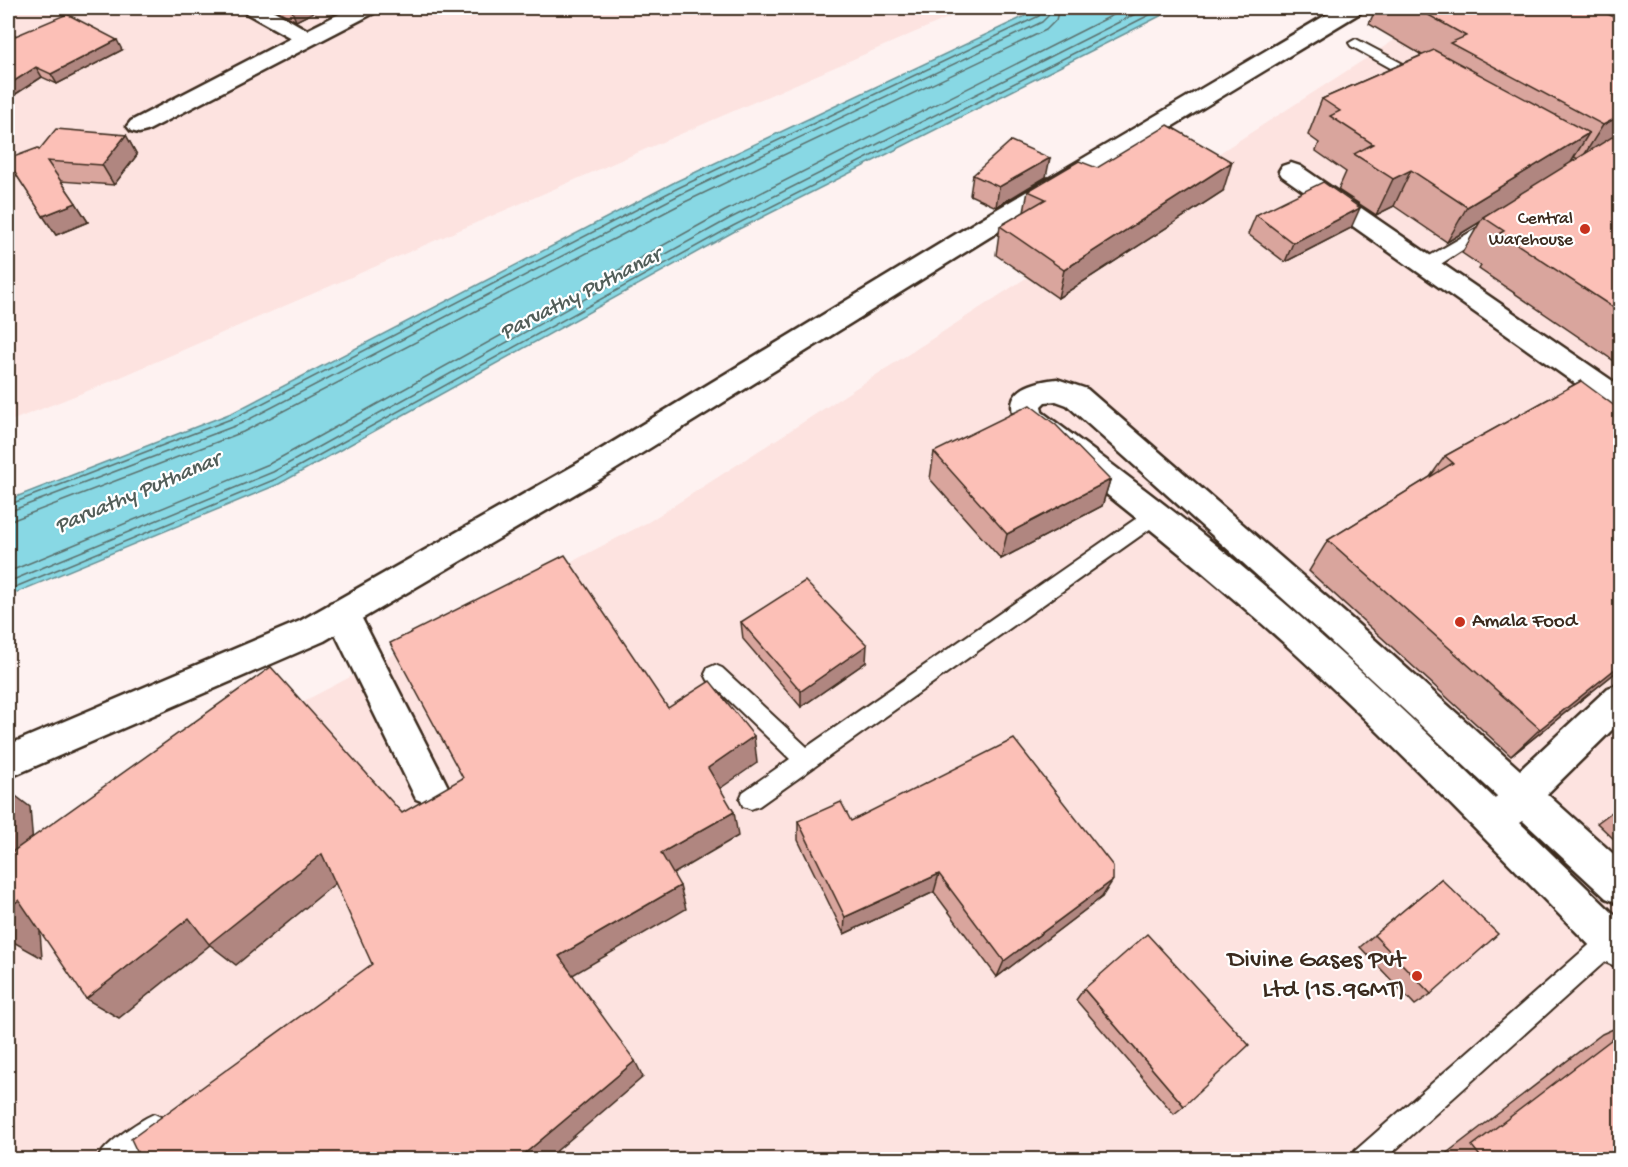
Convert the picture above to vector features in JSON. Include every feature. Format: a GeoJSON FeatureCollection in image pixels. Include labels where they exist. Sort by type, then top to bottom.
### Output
{"type":"FeatureCollection","features":[{"type":"Feature","properties":{"kind":"street"},"geometry":{"type":"LineString","coordinates":[[254,8],[306,38]]}},
{"type":"Feature","properties":{"kind":"street"},"geometry":{"type":"LineString","coordinates":[[139,126],[366,8]]}},
{"type":"Feature","properties":{"kind":"street"},"geometry":{"type":"LineString","coordinates":[[8,762],[312,631],[586,473],[1008,214],[1352,8]]}},
{"type":"Feature","properties":{"kind":"street"},"geometry":{"type":"LineString","coordinates":[[1291,171],[1620,400]]}},
{"type":"Feature","properties":{"kind":"street"},"geometry":{"type":"LineString","coordinates":[[1616,944],[1441,769],[1251,593],[1157,514],[1028,417],[1026,404],[1037,392],[1057,390],[1077,397],[1341,630],[1620,885]]}},
{"type":"Feature","properties":{"kind":"street"},"geometry":{"type":"LineString","coordinates":[[342,613],[429,787]]}},
{"type":"Feature","properties":{"kind":"street"},"geometry":{"type":"LineString","coordinates":[[1497,826],[1521,794],[1620,699]]}},
{"type":"Feature","properties":{"kind":"lane"},"geometry":{"type":"LineString","coordinates":[[1356,43],[1428,83]]}},
{"type":"Feature","properties":{"kind":"lane"},"geometry":{"type":"LineString","coordinates":[[1427,265],[1504,217]]}},
{"type":"Feature","properties":{"kind":"lane"},"geometry":{"type":"LineString","coordinates":[[751,799],[1157,514]]}},
{"type":"Feature","properties":{"kind":"lane"},"geometry":{"type":"LineString","coordinates":[[715,674],[806,760]]}},
{"type":"Feature","properties":{"kind":"lane"},"geometry":{"type":"LineString","coordinates":[[1364,1160],[1616,944]]}},
{"type":"Feature","properties":{"kind":"lane"},"geometry":{"type":"LineString","coordinates":[[110,1160],[177,1110]]}},
{"type":"Feature","properties":{"kind":"shaded area"},"geometry":{"type":"Polygon","coordinates":[[[8,8],[971,8],[100,386],[8,422],[8,8]]]}},
{"type":"Feature","properties":{"kind":"shaded area"},"geometry":{"type":"Polygon","coordinates":[[[1444,8],[1620,8],[1620,1159],[8,1159],[8,855],[650,521],[1444,8]]]}},
{"type":"Feature","properties":{"kind":"water","name":"Parvathy Puthanar"},"geometry":{"type":"Polygon","coordinates":[[[1042,8],[1176,8],[735,231],[279,484],[8,596],[8,500],[234,412],[675,182],[1042,8]]]}},
{"type":"Feature","properties":{"kind":"building"},"geometry":{"type":"Polygon","coordinates":[[[1416,8],[1596,8],[1620,20],[1620,116],[1603,125],[1450,43],[1466,36],[1416,8]]]}},
{"type":"Feature","properties":{"kind":"building"},"geometry":{"type":"Polygon","coordinates":[[[67,14],[117,40],[51,74],[36,67],[8,85],[8,39],[67,14]]]}},
{"type":"Feature","properties":{"kind":"building"},"geometry":{"type":"Polygon","coordinates":[[[1434,50],[1589,133],[1467,207],[1411,170],[1393,179],[1354,154],[1373,144],[1330,116],[1340,111],[1322,99],[1434,50]]]}},
{"type":"Feature","properties":{"kind":"building"},"geometry":{"type":"Polygon","coordinates":[[[1168,125],[1232,162],[1064,270],[1000,226],[1046,199],[1028,191],[1079,161],[1097,168],[1168,125]]]}},
{"type":"Feature","properties":{"kind":"building"},"geometry":{"type":"Polygon","coordinates":[[[56,129],[126,135],[102,165],[47,161],[76,203],[43,216],[8,159],[38,148],[39,150],[56,129]]]}},
{"type":"Feature","properties":{"kind":"building"},"geometry":{"type":"Polygon","coordinates":[[[1620,132],[1620,312],[1500,233],[1504,231],[1483,217],[1620,132]]]}},
{"type":"Feature","properties":{"kind":"building"},"geometry":{"type":"Polygon","coordinates":[[[1011,141],[1050,158],[999,187],[973,175],[1011,141]]]}},
{"type":"Feature","properties":{"kind":"building"},"geometry":{"type":"Polygon","coordinates":[[[1323,182],[1360,208],[1293,243],[1256,215],[1323,182]]]}},
{"type":"Feature","properties":{"kind":"building"},"geometry":{"type":"Polygon","coordinates":[[[1581,381],[1620,410],[1620,665],[1540,729],[1328,540],[1453,463],[1445,456],[1581,381]]]}},
{"type":"Feature","properties":{"kind":"building"},"geometry":{"type":"Polygon","coordinates":[[[1030,405],[1056,425],[1110,480],[1007,534],[934,452],[1030,405]]]}},
{"type":"Feature","properties":{"kind":"building"},"geometry":{"type":"Polygon","coordinates":[[[565,555],[668,708],[710,681],[754,736],[708,768],[734,812],[661,853],[680,886],[559,956],[635,1061],[517,1160],[141,1160],[131,1139],[372,964],[322,854],[209,944],[189,918],[86,999],[19,900],[8,908],[8,855],[271,667],[402,813],[463,778],[390,643],[565,555]]]}},
{"type":"Feature","properties":{"kind":"building"},"geometry":{"type":"Polygon","coordinates":[[[805,581],[867,645],[801,691],[741,622],[805,581]]]}},
{"type":"Feature","properties":{"kind":"building"},"geometry":{"type":"Polygon","coordinates":[[[1014,739],[1113,866],[1113,880],[1004,961],[939,874],[845,917],[798,821],[841,802],[851,821],[1014,739]]]}},
{"type":"Feature","properties":{"kind":"building","name":"Divine Gases Pvt Ltd (15.96MT)"},"geometry":{"type":"Polygon","coordinates":[[[1441,879],[1498,934],[1431,994],[1374,935],[1441,879]]]}},
{"type":"Feature","properties":{"kind":"building"},"geometry":{"type":"Polygon","coordinates":[[[1147,934],[1249,1045],[1184,1106],[1084,989],[1147,934]]]}},
{"type":"Feature","properties":{"kind":"building"},"geometry":{"type":"Polygon","coordinates":[[[1620,1033],[1620,1160],[1483,1160],[1472,1146],[1620,1033]]]}},
{"type":"Feature","properties":{"kind":"place","name":"Central Warehouse"},"geometry":{"type":"Point","coordinates":[1585,229]}},
{"type":"Feature","properties":{"kind":"place","name":"Amala Food"},"geometry":{"type":"Point","coordinates":[1460,622]}},
{"type":"Feature","properties":{"kind":"place","name":"Divine Gases Pvt Ltd (15.96MT)"},"geometry":{"type":"Point","coordinates":[1417,976]}}]}
